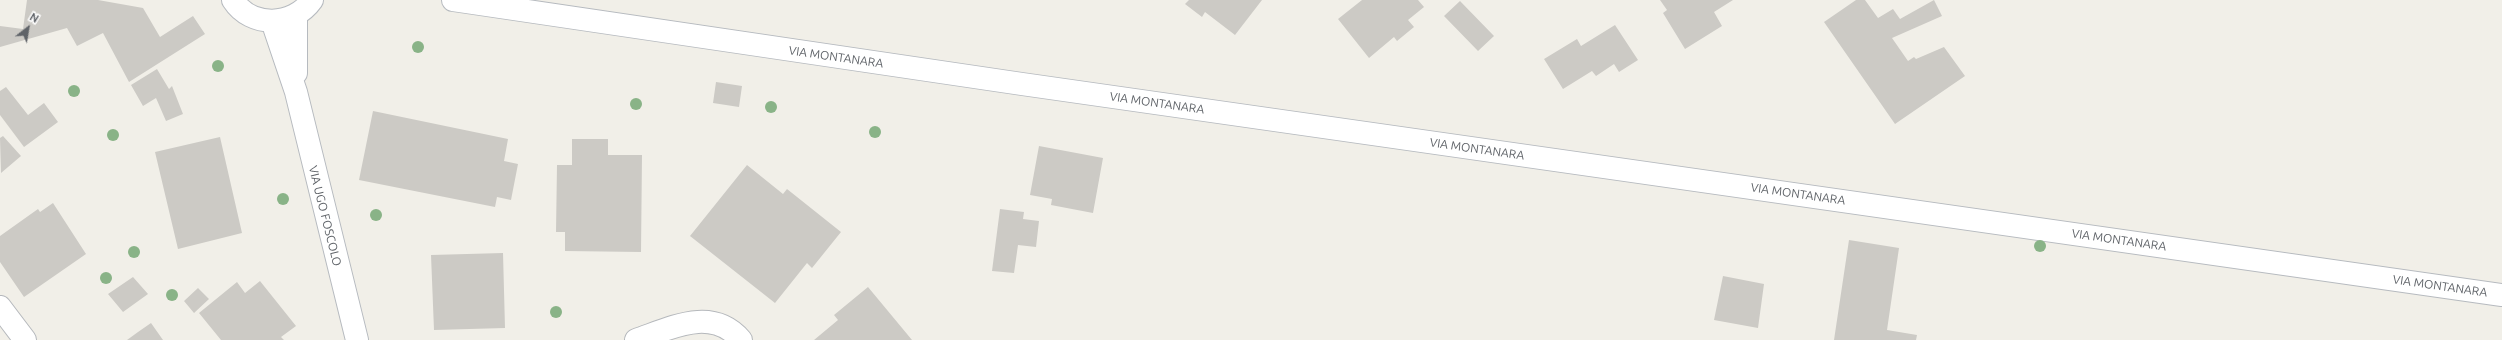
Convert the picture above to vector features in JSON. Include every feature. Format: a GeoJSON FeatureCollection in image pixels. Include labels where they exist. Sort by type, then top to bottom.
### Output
{"type":"FeatureCollection","features":[{"type":"Feature","properties":{"kind":"main road"},"geometry":{"type":"LineString","coordinates":[[233,0],[247,14],[259,19],[272,21],[296,16],[312,0]]}},
{"type":"Feature","properties":{"kind":"main road","name":"VIA MONTANARA"},"geometry":{"type":"LineString","coordinates":[[453,0],[1022,84],[2502,295]]}},
{"type":"Feature","properties":{"kind":"main road","name":"VIA UGO FOSCOLO"},"geometry":{"type":"LineString","coordinates":[[296,16],[296,92]]}},
{"type":"Feature","properties":{"kind":"main road","name":"VIA UGO FOSCOLO"},"geometry":{"type":"LineString","coordinates":[[272,21],[296,92],[357,340]]}},
{"type":"Feature","properties":{"kind":"main road"},"geometry":{"type":"LineString","coordinates":[[0,308],[25,340]]}},
{"type":"Feature","properties":{"kind":"main road"},"geometry":{"type":"LineString","coordinates":[[636,340],[696,320],[719,322],[741,340]]}},
{"type":"Feature","properties":{"kind":"building"},"geometry":{"type":"Polygon","coordinates":[[[27,0],[98,0],[143,8],[160,37],[193,16],[205,34],[129,82],[103,33],[77,46],[67,28],[0,47],[0,26],[23,29],[27,0]]]}},
{"type":"Feature","properties":{"kind":"building"},"geometry":{"type":"Polygon","coordinates":[[[1189,0],[1262,0],[1235,35],[1205,12],[1202,17],[1185,4],[1189,0]]]}},
{"type":"Feature","properties":{"kind":"building"},"geometry":{"type":"Polygon","coordinates":[[[1362,0],[1418,0],[1424,7],[1408,20],[1414,27],[1397,41],[1394,37],[1369,58],[1338,19],[1362,0]]]}},
{"type":"Feature","properties":{"kind":"building"},"geometry":{"type":"Polygon","coordinates":[[[1660,0],[1733,0],[1714,12],[1722,26],[1685,49],[1663,13],[1667,10],[1660,0]]]}},
{"type":"Feature","properties":{"kind":"building"},"geometry":{"type":"Polygon","coordinates":[[[1856,0],[1865,0],[1878,18],[1893,9],[1900,19],[1934,0],[1942,16],[1892,38],[1908,61],[1914,57],[1916,59],[1944,47],[1965,76],[1895,124],[1824,22],[1856,0]]]}},
{"type":"Feature","properties":{"kind":"building"},"geometry":{"type":"Polygon","coordinates":[[[1460,1],[1494,36],[1478,51],[1444,16],[1460,1]]]}},
{"type":"Feature","properties":{"kind":"building"},"geometry":{"type":"Polygon","coordinates":[[[1615,25],[1638,60],[1619,72],[1614,64],[1596,76],[1592,71],[1563,89],[1544,59],[1577,39],[1581,46],[1615,25]]]}},
{"type":"Feature","properties":{"kind":"building"},"geometry":{"type":"Polygon","coordinates":[[[157,69],[169,89],[172,86],[183,114],[166,121],[156,98],[143,106],[131,85],[157,69]]]}},
{"type":"Feature","properties":{"kind":"building"},"geometry":{"type":"Polygon","coordinates":[[[716,82],[742,86],[739,107],[713,103],[716,82]]]}},
{"type":"Feature","properties":{"kind":"building"},"geometry":{"type":"Polygon","coordinates":[[[6,87],[28,115],[44,103],[58,122],[24,147],[0,115],[0,91],[6,87]]]}},
{"type":"Feature","properties":{"kind":"building"},"geometry":{"type":"Polygon","coordinates":[[[373,111],[508,139],[504,161],[518,164],[511,200],[497,197],[495,207],[359,180],[373,111]]]}},
{"type":"Feature","properties":{"kind":"building"},"geometry":{"type":"Polygon","coordinates":[[[3,136],[21,156],[1,173],[0,138],[3,136]]]}},
{"type":"Feature","properties":{"kind":"building"},"geometry":{"type":"Polygon","coordinates":[[[220,137],[242,233],[178,249],[155,152],[220,137]]]}},
{"type":"Feature","properties":{"kind":"building"},"geometry":{"type":"Polygon","coordinates":[[[572,139],[608,139],[608,155],[642,155],[641,252],[565,251],[565,232],[556,232],[557,165],[572,165],[572,139]]]}},
{"type":"Feature","properties":{"kind":"building"},"geometry":{"type":"Polygon","coordinates":[[[1039,146],[1103,158],[1093,213],[1051,205],[1052,199],[1030,195],[1039,146]]]}},
{"type":"Feature","properties":{"kind":"building"},"geometry":{"type":"Polygon","coordinates":[[[747,165],[783,194],[787,189],[841,232],[812,268],[807,263],[775,303],[690,236],[747,165]]]}},
{"type":"Feature","properties":{"kind":"building"},"geometry":{"type":"Polygon","coordinates":[[[53,203],[86,254],[24,297],[0,262],[0,236],[38,209],[40,212],[53,203]]]}},
{"type":"Feature","properties":{"kind":"building"},"geometry":{"type":"Polygon","coordinates":[[[1000,209],[1024,212],[1023,219],[1039,221],[1036,247],[1018,245],[1014,273],[992,271],[1000,209]]]}},
{"type":"Feature","properties":{"kind":"building"},"geometry":{"type":"Polygon","coordinates":[[[1849,240],[1899,248],[1887,330],[1917,335],[1916,340],[1834,340],[1849,240]]]}},
{"type":"Feature","properties":{"kind":"building"},"geometry":{"type":"Polygon","coordinates":[[[503,253],[505,328],[434,330],[431,255],[503,253]]]}},
{"type":"Feature","properties":{"kind":"building"},"geometry":{"type":"Polygon","coordinates":[[[1723,276],[1764,284],[1758,328],[1714,320],[1723,276]]]}},
{"type":"Feature","properties":{"kind":"building"},"geometry":{"type":"Polygon","coordinates":[[[133,277],[148,294],[123,312],[108,294],[133,277]]]}},
{"type":"Feature","properties":{"kind":"building"},"geometry":{"type":"Polygon","coordinates":[[[260,281],[296,326],[281,337],[284,340],[221,340],[199,313],[237,282],[245,293],[260,281]]]}},
{"type":"Feature","properties":{"kind":"building"},"geometry":{"type":"Polygon","coordinates":[[[868,287],[912,340],[814,340],[838,320],[834,315],[868,287]]]}},
{"type":"Feature","properties":{"kind":"building"},"geometry":{"type":"Polygon","coordinates":[[[198,288],[209,299],[194,313],[184,301],[198,288]]]}},
{"type":"Feature","properties":{"kind":"building"},"geometry":{"type":"Polygon","coordinates":[[[151,323],[163,340],[127,340],[138,332],[151,323]]]}}]}
